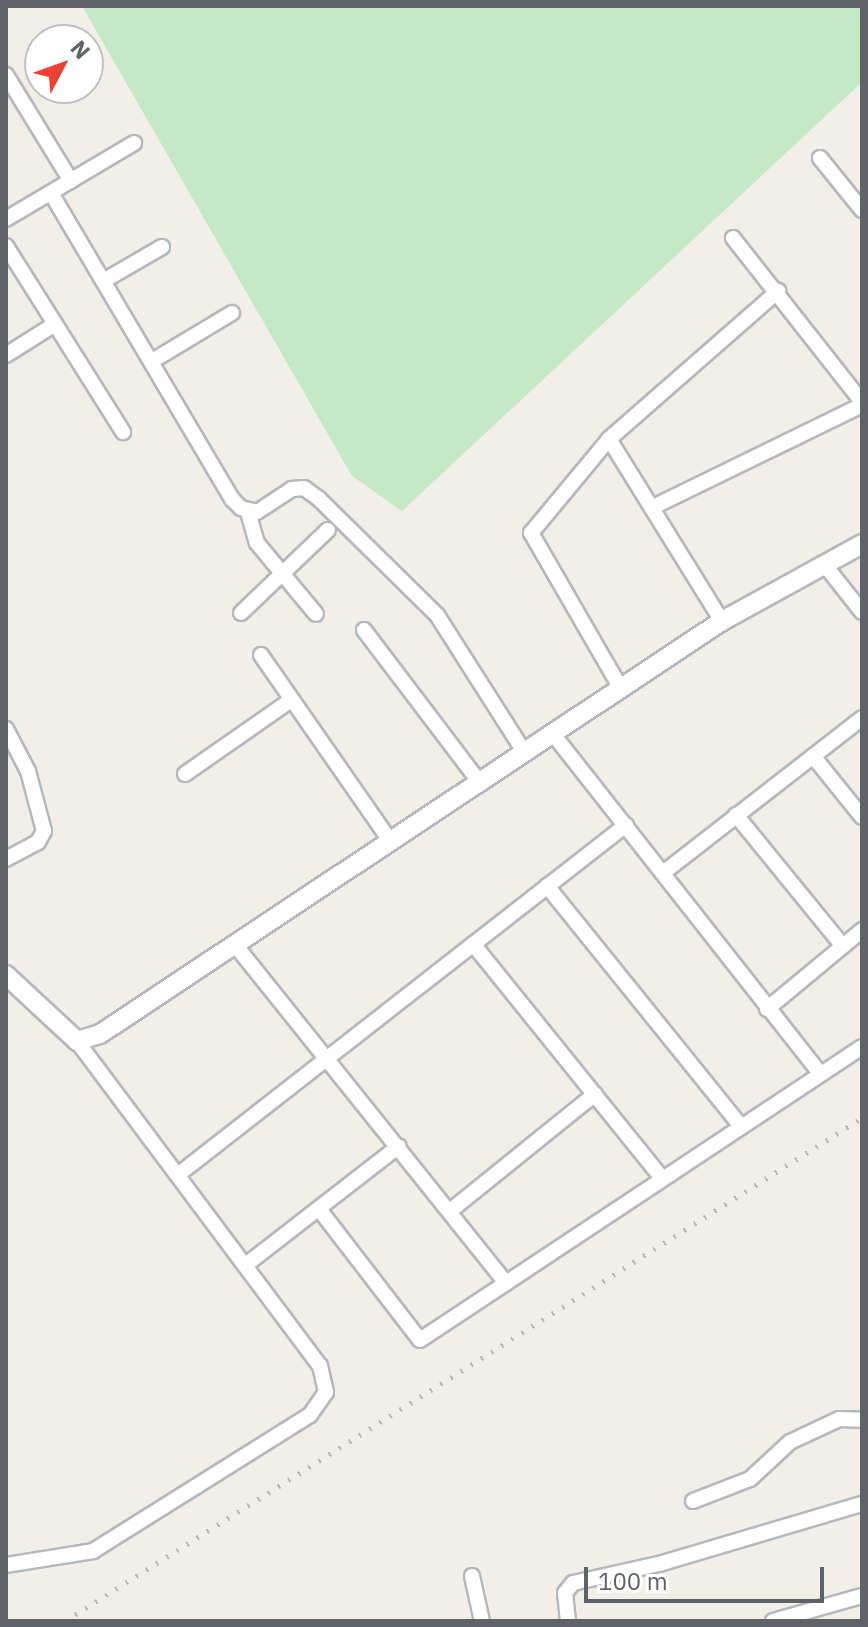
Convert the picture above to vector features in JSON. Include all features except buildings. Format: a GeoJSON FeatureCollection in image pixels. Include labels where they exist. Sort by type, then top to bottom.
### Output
{"type":"FeatureCollection","features":[{"type":"Feature","properties":{"kind":"street"},"geometry":{"type":"LineString","coordinates":[[6,75],[71,181]]}},
{"type":"Feature","properties":{"kind":"street"},"geometry":{"type":"LineString","coordinates":[[6,219],[134,143]]}},
{"type":"Feature","properties":{"kind":"street"},"geometry":{"type":"LineString","coordinates":[[820,158],[862,210]]}},
{"type":"Feature","properties":{"kind":"street"},"geometry":{"type":"LineString","coordinates":[[51,193],[154,360],[232,499],[248,512],[257,543],[316,614]]}},
{"type":"Feature","properties":{"kind":"street"},"geometry":{"type":"LineString","coordinates":[[653,507],[862,404],[778,291],[733,238]]}},
{"type":"Feature","properties":{"kind":"street"},"geometry":{"type":"LineString","coordinates":[[6,246],[123,432]]}},
{"type":"Feature","properties":{"kind":"street"},"geometry":{"type":"LineString","coordinates":[[105,280],[162,247]]}},
{"type":"Feature","properties":{"kind":"street"},"geometry":{"type":"LineString","coordinates":[[620,687],[531,533],[609,439],[778,291]]}},
{"type":"Feature","properties":{"kind":"street"},"geometry":{"type":"LineString","coordinates":[[154,360],[232,313]]}},
{"type":"Feature","properties":{"kind":"street"},"geometry":{"type":"LineString","coordinates":[[6,355],[55,324]]}},
{"type":"Feature","properties":{"kind":"street"},"geometry":{"type":"LineString","coordinates":[[609,439],[722,621]]}},
{"type":"Feature","properties":{"kind":"street"},"geometry":{"type":"LineString","coordinates":[[248,512],[257,512],[292,489],[304,488],[319,499],[437,615],[523,750]]}},
{"type":"Feature","properties":{"kind":"street"},"geometry":{"type":"LineString","coordinates":[[241,613],[328,530]]}},
{"type":"Feature","properties":{"kind":"street"},"geometry":{"type":"LineString","coordinates":[[77,1041],[145,1008],[391,842],[477,779],[553,734],[722,621],[862,544]]}},
{"type":"Feature","properties":{"kind":"street"},"geometry":{"type":"LineString","coordinates":[[824,564],[862,612]]}},
{"type":"Feature","properties":{"kind":"street"},"geometry":{"type":"LineString","coordinates":[[364,630],[477,779]]}},
{"type":"Feature","properties":{"kind":"street"},"geometry":{"type":"LineString","coordinates":[[261,655],[391,842]]}},
{"type":"Feature","properties":{"kind":"street"},"geometry":{"type":"LineString","coordinates":[[185,774],[291,700]]}},
{"type":"Feature","properties":{"kind":"street"},"geometry":{"type":"LineString","coordinates":[[663,873],[862,718]]}},
{"type":"Feature","properties":{"kind":"street"},"geometry":{"type":"LineString","coordinates":[[6,729],[28,771],[44,831],[38,842],[6,859]]}},
{"type":"Feature","properties":{"kind":"street"},"geometry":{"type":"LineString","coordinates":[[553,734],[820,1073]]}},
{"type":"Feature","properties":{"kind":"street"},"geometry":{"type":"LineString","coordinates":[[813,756],[862,817]]}},
{"type":"Feature","properties":{"kind":"street"},"geometry":{"type":"LineString","coordinates":[[736,815],[843,946]]}},
{"type":"Feature","properties":{"kind":"street"},"geometry":{"type":"LineString","coordinates":[[179,1174],[626,825]]}},
{"type":"Feature","properties":{"kind":"street"},"geometry":{"type":"LineString","coordinates":[[547,886],[741,1126]]}},
{"type":"Feature","properties":{"kind":"street"},"geometry":{"type":"LineString","coordinates":[[767,1009],[862,930]]}},
{"type":"Feature","properties":{"kind":"street"},"geometry":{"type":"LineString","coordinates":[[473,944],[662,1178]]}},
{"type":"Feature","properties":{"kind":"street"},"geometry":{"type":"LineString","coordinates":[[236,946],[329,1057],[506,1283]]}},
{"type":"Feature","properties":{"kind":"street"},"geometry":{"type":"LineString","coordinates":[[6,975],[77,1041],[247,1264],[320,1366],[326,1380],[321,1404],[93,1551],[6,1565]]}},
{"type":"Feature","properties":{"kind":"street"},"geometry":{"type":"LineString","coordinates":[[319,1209],[420,1340],[862,1047]]}},
{"type":"Feature","properties":{"kind":"street"},"geometry":{"type":"LineString","coordinates":[[450,1211],[595,1094]]}},
{"type":"Feature","properties":{"kind":"street"},"geometry":{"type":"LineString","coordinates":[[247,1264],[399,1146]]}},
{"type":"Feature","properties":{"kind":"street"},"geometry":{"type":"LineString","coordinates":[[693,1501],[750,1479],[790,1442],[839,1419],[862,1420]]}},
{"type":"Feature","properties":{"kind":"street"},"geometry":{"type":"LineString","coordinates":[[568,1621],[565,1593],[573,1583],[659,1564],[862,1504]]}},
{"type":"Feature","properties":{"kind":"street"},"geometry":{"type":"LineString","coordinates":[[472,1576],[482,1621]]}},
{"type":"Feature","properties":{"kind":"street"},"geometry":{"type":"LineString","coordinates":[[773,1621],[862,1596]]}},
{"type":"Feature","properties":{"kind":"green space"},"geometry":{"type":"Polygon","coordinates":[[[82,6],[862,6],[862,82],[402,511],[352,476],[104,44],[104,24],[92,24],[82,6]]]}},
{"type":"Feature","properties":{"kind":"railway"},"geometry":{"type":"LineString","coordinates":[[65,1621],[862,1118]]}}]}
